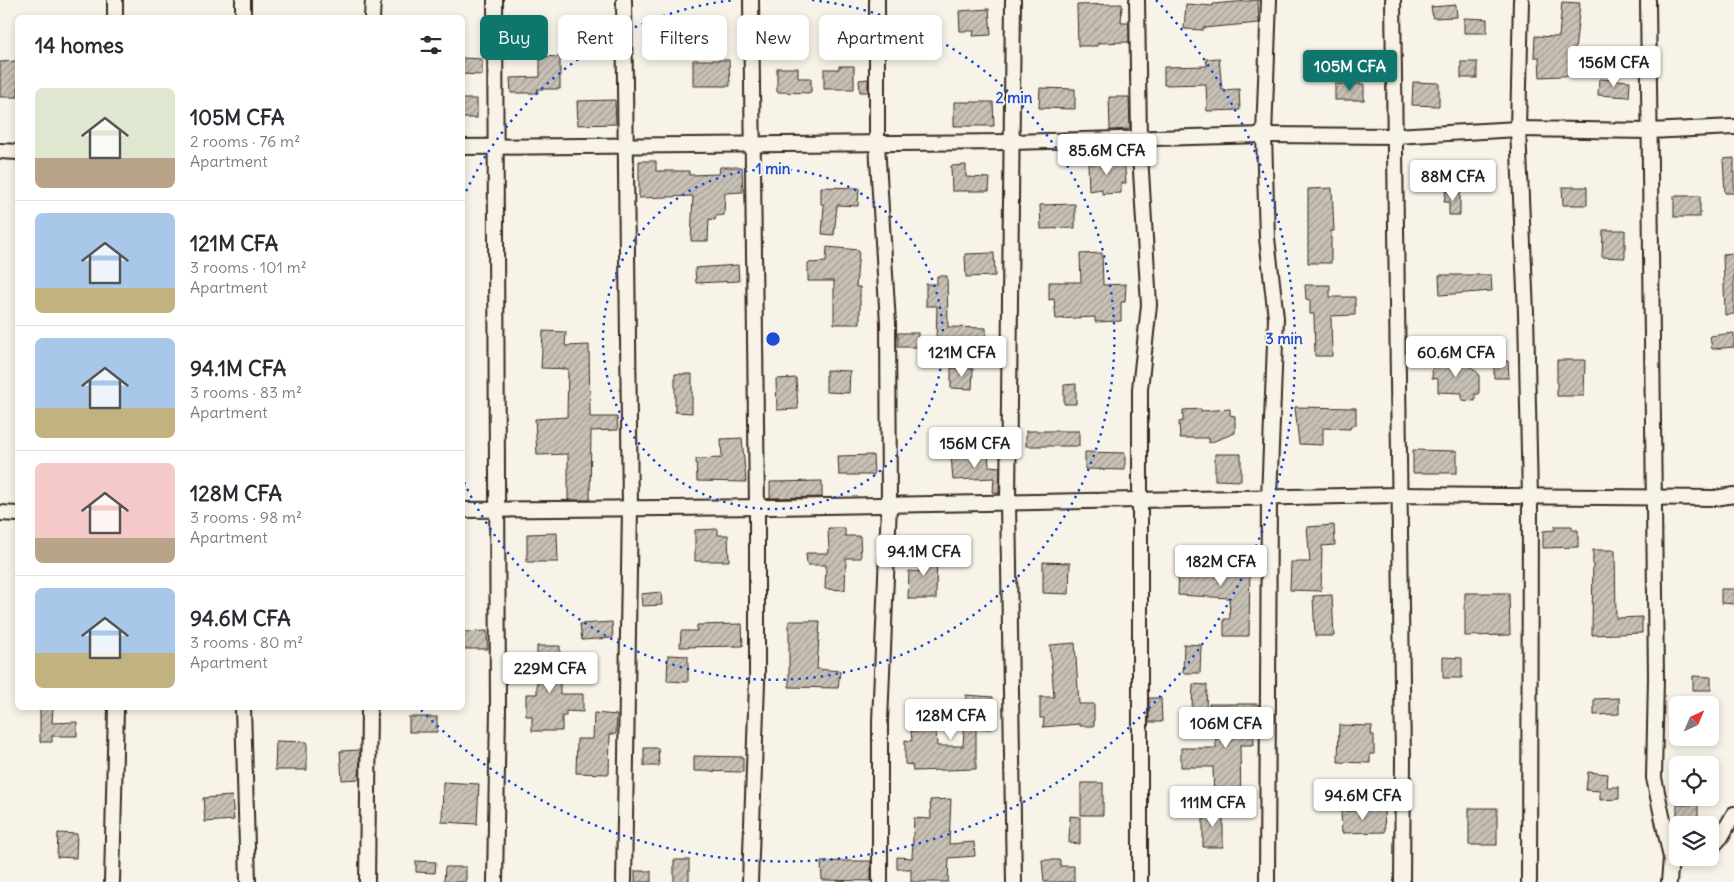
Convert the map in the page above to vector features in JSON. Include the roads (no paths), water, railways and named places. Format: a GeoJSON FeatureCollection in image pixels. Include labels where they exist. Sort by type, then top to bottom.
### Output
{"type":"FeatureCollection","features":[{"type":"Feature","properties":{"kind":"street"},"geometry":{"type":"LineString","coordinates":[[114,0],[115,15]]}},
{"type":"Feature","properties":{"kind":"street"},"geometry":{"type":"LineString","coordinates":[[243,0],[243,15]]}},
{"type":"Feature","properties":{"kind":"street"},"geometry":{"type":"LineString","coordinates":[[372,15],[373,0]]}},
{"type":"Feature","properties":{"kind":"street"},"geometry":{"type":"LineString","coordinates":[[495,0],[494,146],[497,509],[495,882]]}},
{"type":"Feature","properties":{"kind":"street"},"geometry":{"type":"LineString","coordinates":[[624,0],[630,508],[624,882]]}},
{"type":"Feature","properties":{"kind":"street"},"geometry":{"type":"LineString","coordinates":[[750,882],[757,682],[755,145],[751,0]]}},
{"type":"Feature","properties":{"kind":"street"},"geometry":{"type":"LineString","coordinates":[[877,0],[877,144],[888,323],[889,505],[880,721],[880,882]]}},
{"type":"Feature","properties":{"kind":"street"},"geometry":{"type":"LineString","coordinates":[[1013,0],[1008,502],[1014,882]]}},
{"type":"Feature","properties":{"kind":"street"},"geometry":{"type":"LineString","coordinates":[[1137,0],[1139,138],[1149,305],[1140,389],[1140,882]]}},
{"type":"Feature","properties":{"kind":"street"},"geometry":{"type":"LineString","coordinates":[[1267,882],[1268,498],[1276,318],[1268,238],[1264,135],[1269,0]]}},
{"type":"Feature","properties":{"kind":"street"},"geometry":{"type":"LineString","coordinates":[[1393,0],[1402,882]]}},
{"type":"Feature","properties":{"kind":"street"},"geometry":{"type":"LineString","coordinates":[[1521,0],[1518,129],[1526,313],[1530,498],[1530,882]]}},
{"type":"Feature","properties":{"kind":"street"},"geometry":{"type":"LineString","coordinates":[[1648,0],[1656,677],[1654,778],[1669,835]]}},
{"type":"Feature","properties":{"kind":"street"},"geometry":{"type":"LineString","coordinates":[[465,147],[877,144],[1264,135],[1395,136],[1518,129],[1650,131],[1734,127]]}},
{"type":"Feature","properties":{"kind":"street"},"geometry":{"type":"LineString","coordinates":[[0,151],[15,152]]}},
{"type":"Feature","properties":{"kind":"street"},"geometry":{"type":"LineString","coordinates":[[465,510],[889,505],[1398,495],[1530,498],[1715,498],[1734,495]]}},
{"type":"Feature","properties":{"kind":"street"},"geometry":{"type":"LineString","coordinates":[[0,513],[15,514]]}},
{"type":"Feature","properties":{"kind":"street"},"geometry":{"type":"LineString","coordinates":[[112,882],[116,710]]}},
{"type":"Feature","properties":{"kind":"street"},"geometry":{"type":"LineString","coordinates":[[243,710],[248,882]]}},
{"type":"Feature","properties":{"kind":"street"},"geometry":{"type":"LineString","coordinates":[[367,882],[368,710]]}},
{"type":"Feature","properties":{"kind":"street"},"geometry":{"type":"LineString","coordinates":[[1719,839],[1734,814]]}},
{"type":"Feature","properties":{"kind":"street"},"geometry":{"type":"LineString","coordinates":[[1669,882],[1673,866]]}}]}
